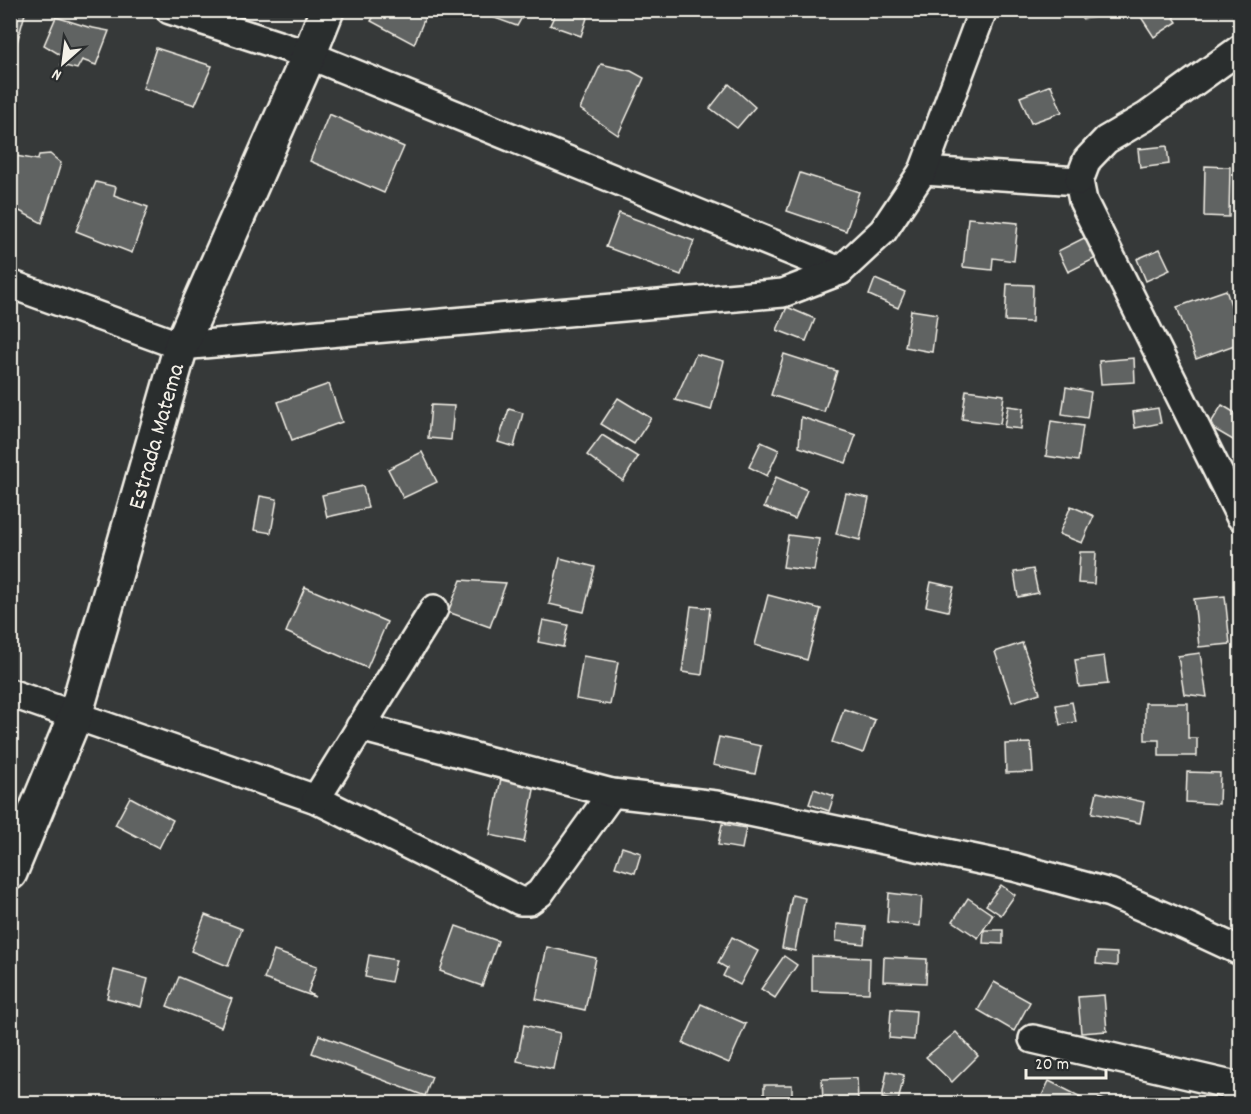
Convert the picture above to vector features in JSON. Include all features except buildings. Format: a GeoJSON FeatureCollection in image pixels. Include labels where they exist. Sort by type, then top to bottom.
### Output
{"type":"FeatureCollection","features":[{"type":"Feature","properties":{"kind":"street"},"geometry":{"type":"LineString","coordinates":[[170,10],[309,55],[840,272]]}},
{"type":"Feature","properties":{"kind":"street","name":"Estrada Matema"},"geometry":{"type":"LineString","coordinates":[[10,873],[75,716],[181,346],[327,10]]}},
{"type":"Feature","properties":{"kind":"street"},"geometry":{"type":"LineString","coordinates":[[10,284],[181,346],[783,293],[840,272],[883,231],[923,171],[976,13]]}},
{"type":"Feature","properties":{"kind":"street"},"geometry":{"type":"LineString","coordinates":[[1240,49],[1147,116],[1107,140],[1087,160],[1079,181],[1083,201],[1240,516]]}},
{"type":"Feature","properties":{"kind":"street"},"geometry":{"type":"LineString","coordinates":[[923,171],[1079,181]]}},
{"type":"Feature","properties":{"kind":"street"},"geometry":{"type":"LineString","coordinates":[[316,798],[434,609]]}},
{"type":"Feature","properties":{"kind":"street"},"geometry":{"type":"LineString","coordinates":[[10,693],[316,798],[520,901],[530,901],[540,893],[612,793]]}},
{"type":"Feature","properties":{"kind":"street"},"geometry":{"type":"LineString","coordinates":[[360,727],[612,793],[716,805],[1014,867],[1110,893],[1240,951]]}},
{"type":"Feature","properties":{"kind":"street"},"geometry":{"type":"LineString","coordinates":[[1033,1039],[1240,1087]]}}]}
